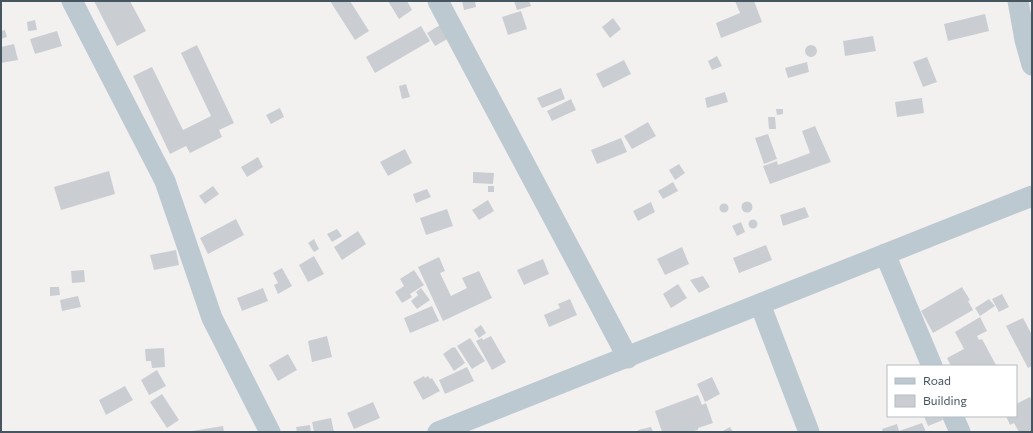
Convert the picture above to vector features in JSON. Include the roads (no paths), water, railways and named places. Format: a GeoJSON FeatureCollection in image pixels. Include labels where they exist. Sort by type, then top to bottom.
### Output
{"type":"FeatureCollection","features":[{"type":"Feature","properties":{"kind":"street"},"geometry":{"type":"LineString","coordinates":[[72,1],[165,181],[212,318],[270,432]]}},
{"type":"Feature","properties":{"kind":"street"},"geometry":{"type":"LineString","coordinates":[[438,1],[628,358]]}},
{"type":"Feature","properties":{"kind":"street"},"geometry":{"type":"LineString","coordinates":[[1018,1],[1025,40],[1032,65]]}},
{"type":"Feature","properties":{"kind":"street"},"geometry":{"type":"LineString","coordinates":[[438,432],[628,358],[1032,196]]}},
{"type":"Feature","properties":{"kind":"street"},"geometry":{"type":"LineString","coordinates":[[885,254],[932,365]]}},
{"type":"Feature","properties":{"kind":"street"},"geometry":{"type":"LineString","coordinates":[[760,304],[808,432]]}},
{"type":"Feature","properties":{"kind":"street"},"geometry":{"type":"LineString","coordinates":[[953,417],[960,432]]}}]}
